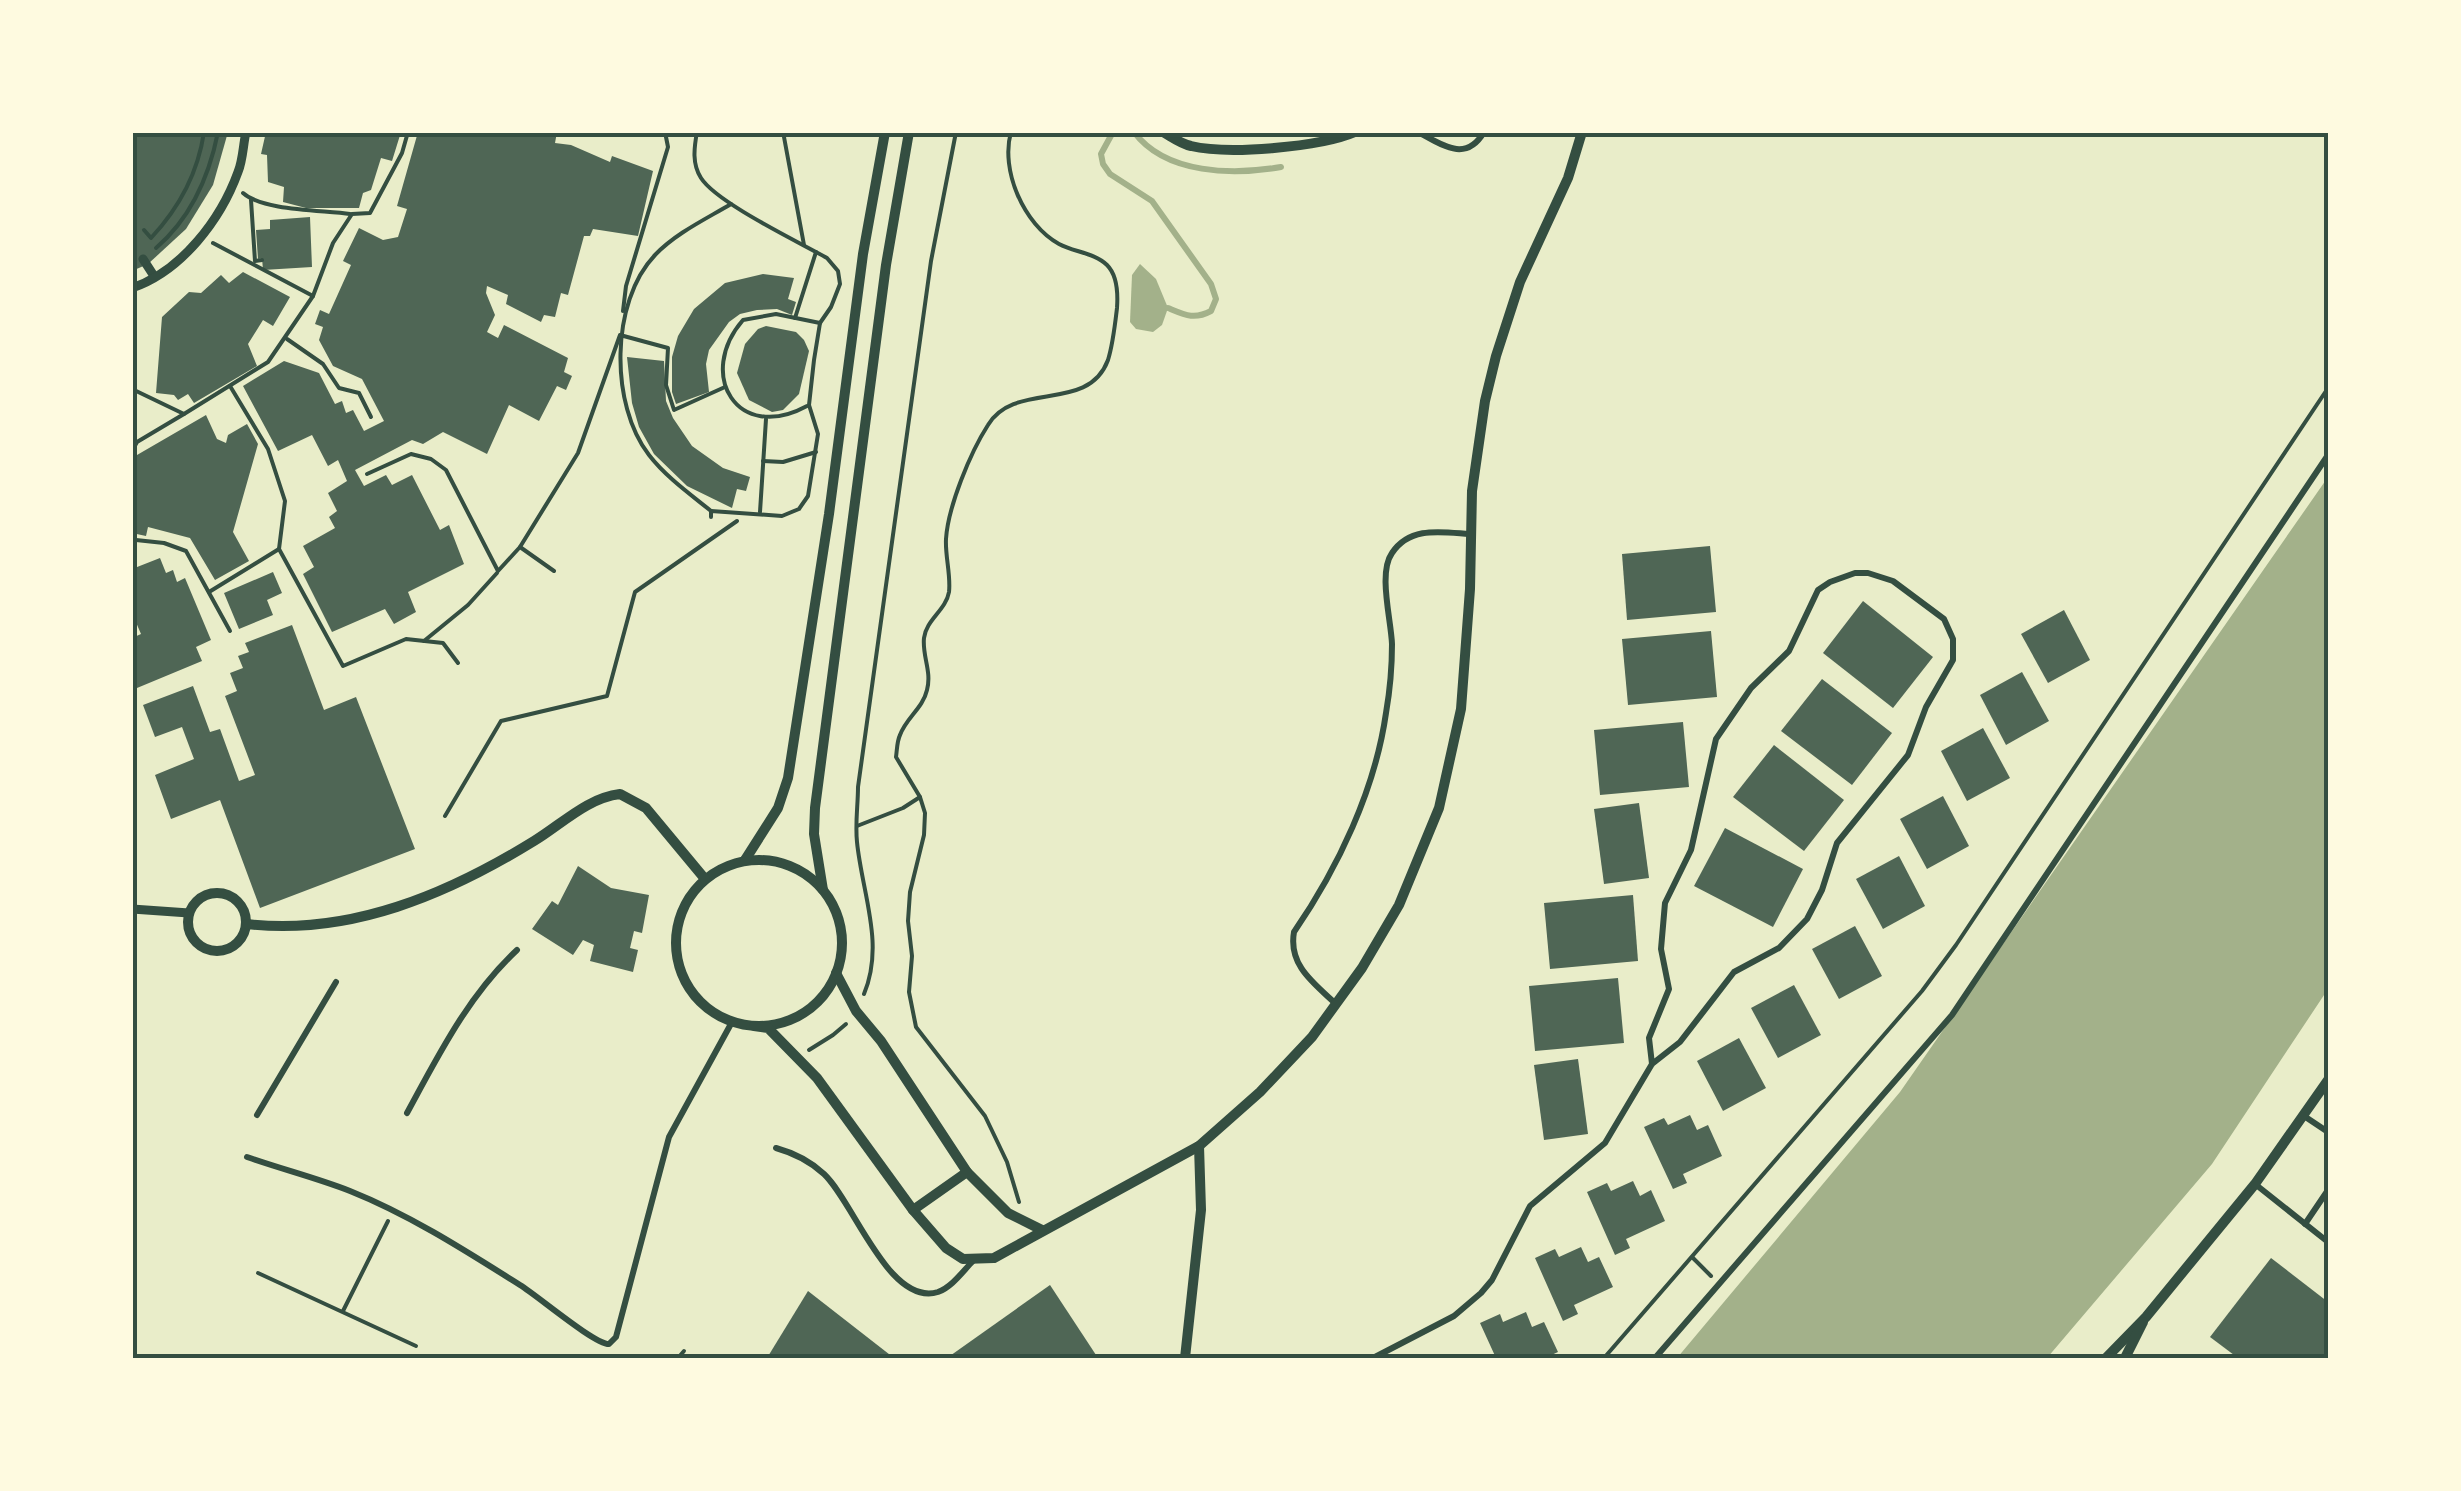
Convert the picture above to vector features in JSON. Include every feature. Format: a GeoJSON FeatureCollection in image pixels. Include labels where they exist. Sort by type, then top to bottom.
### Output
{"type":"FeatureCollection","features":[{"type":"Feature","properties":{"kind":"street"},"geometry":{"type":"LineString","coordinates":[[132,288],[189,252],[239,171],[246,132]]}},
{"type":"Feature","properties":{"kind":"street"},"geometry":{"type":"LineString","coordinates":[[744,860],[778,808],[788,778],[829,514],[863,254],[886,132]]}},
{"type":"Feature","properties":{"kind":"street"},"geometry":{"type":"LineString","coordinates":[[824,890],[814,834],[814,808],[886,265],[910,132]]}},
{"type":"Feature","properties":{"kind":"street"},"geometry":{"type":"LineString","coordinates":[[1163,132],[1187,145],[1209,149],[1330,143],[1355,132]]}},
{"type":"Feature","properties":{"kind":"street"},"geometry":{"type":"LineString","coordinates":[[754,1026],[773,1025],[800,1016],[822,998],[842,952],[835,909],[824,890],[788,864],[766,859],[730,864],[705,879],[690,896],[679,918],[675,941],[678,964],[694,996],[714,1014],[732,1022],[754,1026],[768,1028],[817,1078],[913,1210],[946,1248],[973,1260],[994,1258],[1199,1146],[1291,1062],[1336,1006],[1380,940],[1399,905],[1439,808],[1461,710],[1477,446],[1496,356],[1520,282],[1568,178],[1582,132]]}},
{"type":"Feature","properties":{"kind":"street"},"geometry":{"type":"LineString","coordinates":[[142,259],[154,276]]}},
{"type":"Feature","properties":{"kind":"street"},"geometry":{"type":"LineString","coordinates":[[247,924],[286,929],[323,926],[361,918],[432,894],[467,881],[592,802],[620,794],[646,808],[705,879]]}},
{"type":"Feature","properties":{"kind":"street"},"geometry":{"type":"LineString","coordinates":[[229,894],[239,902],[247,924],[235,946],[212,950],[200,946],[192,937],[189,913],[205,895],[229,894]]}},
{"type":"Feature","properties":{"kind":"street"},"geometry":{"type":"LineString","coordinates":[[132,909],[189,913]]}},
{"type":"Feature","properties":{"kind":"street"},"geometry":{"type":"LineString","coordinates":[[836,973],[856,1011],[881,1041],[967,1172],[1008,1214],[1042,1230]]}},
{"type":"Feature","properties":{"kind":"street"},"geometry":{"type":"LineString","coordinates":[[2106,1358],[2256,1184],[2328,1080]]}},
{"type":"Feature","properties":{"kind":"street"},"geometry":{"type":"LineString","coordinates":[[1184,1358],[1201,1210],[1199,1146]]}},
{"type":"Feature","properties":{"kind":"street"},"geometry":{"type":"LineString","coordinates":[[913,1210],[967,1172]]}},
{"type":"Feature","properties":{"kind":"street"},"geometry":{"type":"LineString","coordinates":[[2124,1358],[2146,1316]]}},
{"type":"Feature","properties":{"kind":"lane"},"geometry":{"type":"LineString","coordinates":[[1418,132],[1461,151],[1476,144],[1484,132]]}},
{"type":"Feature","properties":{"kind":"lane"},"geometry":{"type":"LineString","coordinates":[[1655,1358],[1952,1015],[2328,454]]}},
{"type":"Feature","properties":{"kind":"lane"},"geometry":{"type":"LineString","coordinates":[[1336,1006],[1300,969],[1294,932],[1344,842],[1377,755],[1392,647],[1384,577],[1387,562],[1399,544],[1418,533],[1469,534]]}},
{"type":"Feature","properties":{"kind":"lane"},"geometry":{"type":"LineString","coordinates":[[1373,1358],[1454,1316],[1480,1293],[1492,1280],[1530,1206],[1605,1143],[1652,1064],[1680,1042],[1734,972],[1761,960],[1793,936],[1816,905],[1837,843],[1908,755],[1926,707],[1950,670],[1954,650],[1944,619],[1893,580],[1855,573],[1818,590],[1789,651],[1752,688],[1716,739],[1691,850],[1666,904],[1662,950],[1669,989],[1649,1038],[1652,1064]]}},
{"type":"Feature","properties":{"kind":"lane"},"geometry":{"type":"LineString","coordinates":[[407,1114],[488,978],[518,950]]}},
{"type":"Feature","properties":{"kind":"lane"},"geometry":{"type":"LineString","coordinates":[[257,1115],[336,982]]}},
{"type":"Feature","properties":{"kind":"lane"},"geometry":{"type":"LineString","coordinates":[[247,1157],[351,1192],[442,1237],[525,1288],[597,1343],[614,1342],[668,1137],[732,1022]]}},
{"type":"Feature","properties":{"kind":"lane"},"geometry":{"type":"LineString","coordinates":[[2304,1116],[2328,1132]]}},
{"type":"Feature","properties":{"kind":"lane"},"geometry":{"type":"LineString","coordinates":[[776,1148],[811,1164],[833,1184],[892,1274],[912,1291],[937,1292],[949,1286],[973,1260]]}},
{"type":"Feature","properties":{"kind":"lane"},"geometry":{"type":"LineString","coordinates":[[2256,1184],[2328,1242]]}},
{"type":"Feature","properties":{"kind":"lane"},"geometry":{"type":"LineString","coordinates":[[2305,1224],[2328,1190]]}},
{"type":"Feature","properties":{"kind":"path"},"geometry":{"type":"LineString","coordinates":[[144,230],[151,238],[177,208],[196,169],[204,132]]}},
{"type":"Feature","properties":{"kind":"path"},"geometry":{"type":"LineString","coordinates":[[142,259],[184,218],[198,196],[213,159],[218,132]]}},
{"type":"Feature","properties":{"kind":"path"},"geometry":{"type":"LineString","coordinates":[[232,183],[251,200],[352,214],[370,212],[396,165],[408,132]]}},
{"type":"Feature","properties":{"kind":"path"},"geometry":{"type":"LineString","coordinates":[[424,641],[468,605],[520,546],[578,453],[620,335],[626,286],[668,147],[665,132]]}},
{"type":"Feature","properties":{"kind":"path"},"geometry":{"type":"LineString","coordinates":[[620,335],[633,428],[648,454],[711,514],[760,512],[782,516],[799,509],[808,496],[816,452],[818,434],[809,406],[820,322],[840,284],[838,271],[828,258],[732,204],[703,182],[693,151],[697,132]]}},
{"type":"Feature","properties":{"kind":"path"},"geometry":{"type":"LineString","coordinates":[[786,132],[804,246]]}},
{"type":"Feature","properties":{"kind":"path"},"geometry":{"type":"LineString","coordinates":[[796,1056],[833,1036],[856,1011],[874,960],[870,906],[856,840],[858,787],[932,261],[956,132]]}},
{"type":"Feature","properties":{"kind":"path"},"geometry":{"type":"LineString","coordinates":[[1011,132],[1009,167],[1019,198],[1037,225],[1057,244],[1102,260],[1111,269],[1117,286],[1115,322],[1106,365],[1090,383],[1068,394],[1018,400],[988,424],[958,492],[946,538],[949,595],[923,641],[930,676],[928,689],[924,702],[900,734],[896,757],[920,797],[925,814],[908,921],[912,956],[910,992],[916,1027],[986,1116],[1027,1225]]}},
{"type":"Feature","properties":{"kind":"path"},"geometry":{"type":"LineString","coordinates":[[251,200],[258,257]]}},
{"type":"Feature","properties":{"kind":"path"},"geometry":{"type":"LineString","coordinates":[[623,316],[653,256],[677,236],[732,204]]}},
{"type":"Feature","properties":{"kind":"path"},"geometry":{"type":"LineString","coordinates":[[132,451],[137,442],[268,362],[313,296],[333,243],[352,214]]}},
{"type":"Feature","properties":{"kind":"path"},"geometry":{"type":"LineString","coordinates":[[228,251],[313,296]]}},
{"type":"Feature","properties":{"kind":"path"},"geometry":{"type":"LineString","coordinates":[[795,318],[816,252]]}},
{"type":"Feature","properties":{"kind":"path"},"geometry":{"type":"LineString","coordinates":[[809,406],[766,419],[748,414],[730,400],[725,387],[726,347],[743,320],[776,314],[820,322]]}},
{"type":"Feature","properties":{"kind":"path"},"geometry":{"type":"LineString","coordinates":[[620,335],[668,348],[666,384],[674,410],[725,387]]}},
{"type":"Feature","properties":{"kind":"path"},"geometry":{"type":"LineString","coordinates":[[287,338],[323,364],[340,388],[358,393],[370,416]]}},
{"type":"Feature","properties":{"kind":"path"},"geometry":{"type":"LineString","coordinates":[[230,386],[268,449],[285,501],[280,549],[343,666],[406,639],[443,644],[458,662]]}},
{"type":"Feature","properties":{"kind":"path"},"geometry":{"type":"LineString","coordinates":[[1604,1358],[1922,991],[2328,388]]}},
{"type":"Feature","properties":{"kind":"path"},"geometry":{"type":"LineString","coordinates":[[132,389],[184,414]]}},
{"type":"Feature","properties":{"kind":"path"},"geometry":{"type":"LineString","coordinates":[[760,512],[766,419]]}},
{"type":"Feature","properties":{"kind":"path"},"geometry":{"type":"LineString","coordinates":[[763,461],[783,462],[816,452]]}},
{"type":"Feature","properties":{"kind":"path"},"geometry":{"type":"LineString","coordinates":[[366,474],[410,454],[431,459],[446,470],[498,571]]}},
{"type":"Feature","properties":{"kind":"path"},"geometry":{"type":"LineString","coordinates":[[446,816],[501,721],[607,696],[635,592],[737,521]]}},
{"type":"Feature","properties":{"kind":"path"},"geometry":{"type":"LineString","coordinates":[[136,540],[164,542],[186,551],[230,631]]}},
{"type":"Feature","properties":{"kind":"path"},"geometry":{"type":"LineString","coordinates":[[520,546],[554,571]]}},
{"type":"Feature","properties":{"kind":"path"},"geometry":{"type":"LineString","coordinates":[[209,592],[280,549]]}},
{"type":"Feature","properties":{"kind":"path"},"geometry":{"type":"LineString","coordinates":[[857,826],[920,797]]}},
{"type":"Feature","properties":{"kind":"path"},"geometry":{"type":"LineString","coordinates":[[343,1311],[392,1213]]}},
{"type":"Feature","properties":{"kind":"path"},"geometry":{"type":"LineString","coordinates":[[1693,1258],[1720,1284]]}},
{"type":"Feature","properties":{"kind":"path"},"geometry":{"type":"LineString","coordinates":[[258,1273],[416,1346]]}},
{"type":"Feature","properties":{"kind":"path"},"geometry":{"type":"LineString","coordinates":[[678,1358],[684,1351]]}},
{"type":"Feature","properties":{"kind":"shaded area"},"geometry":{"type":"Polygon","coordinates":[[[1140,264],[1156,279],[1168,308],[1162,325],[1153,332],[1136,329],[1130,322],[1132,275],[1140,264]]]}},
{"type":"Feature","properties":{"kind":"shaded area"},"geometry":{"type":"Polygon","coordinates":[[[2328,477],[2328,989],[2212,1164],[2047,1358],[1677,1358],[1900,1092],[2328,477]]]}},
{"type":"Feature","properties":{"kind":"building"},"geometry":{"type":"Polygon","coordinates":[[[132,132],[228,132],[213,185],[186,229],[148,264],[132,271],[132,132]]]}},
{"type":"Feature","properties":{"kind":"building"},"geometry":{"type":"Polygon","coordinates":[[[266,132],[401,132],[392,161],[381,158],[371,190],[363,193],[359,208],[306,208],[283,202],[284,187],[268,182],[267,155],[261,154],[266,132]]]}},
{"type":"Feature","properties":{"kind":"building"},"geometry":{"type":"Polygon","coordinates":[[[418,132],[557,132],[555,143],[571,145],[610,162],[612,156],[653,171],[638,236],[593,229],[590,236],[584,236],[568,295],[561,293],[555,317],[544,315],[541,322],[506,304],[508,295],[487,286],[495,315],[487,332],[498,338],[504,325],[568,358],[564,372],[572,376],[566,390],[557,386],[539,421],[509,405],[487,454],[443,432],[423,444],[412,440],[355,470],[364,486],[386,475],[392,485],[412,475],[440,530],[449,525],[464,564],[408,592],[416,612],[394,624],[385,609],[332,632],[303,574],[314,567],[303,546],[335,528],[329,517],[337,511],[328,493],[347,481],[338,460],[328,466],[312,435],[278,451],[243,386],[284,361],[319,373],[335,404],[342,401],[346,413],[353,410],[364,431],[384,421],[362,379],[333,366],[319,340],[323,327],[315,324],[320,310],[329,314],[351,265],[343,261],[359,228],[383,240],[398,237],[407,209],[397,206],[418,132]]]}},
{"type":"Feature","properties":{"kind":"building"},"geometry":{"type":"Polygon","coordinates":[[[310,217],[312,267],[263,270],[262,258],[258,259],[256,230],[270,229],[270,220],[310,217]]]}},
{"type":"Feature","properties":{"kind":"building"},"geometry":{"type":"Polygon","coordinates":[[[243,272],[290,297],[273,326],[263,320],[248,344],[257,366],[194,403],[188,394],[178,400],[174,395],[156,393],[162,317],[189,292],[201,293],[221,275],[229,283],[243,272]]]}},
{"type":"Feature","properties":{"kind":"building"},"geometry":{"type":"Polygon","coordinates":[[[763,274],[794,278],[788,299],[796,302],[792,315],[777,309],[757,310],[740,314],[729,322],[709,350],[709,392],[676,404],[672,357],[678,336],[694,309],[725,283],[763,274]]]}},
{"type":"Feature","properties":{"kind":"building"},"geometry":{"type":"Polygon","coordinates":[[[766,326],[796,332],[809,351],[799,394],[783,410],[772,412],[749,400],[737,373],[745,344],[766,326]]]}},
{"type":"Feature","properties":{"kind":"building"},"geometry":{"type":"Polygon","coordinates":[[[627,357],[664,361],[666,401],[692,446],[723,468],[750,477],[746,491],[737,489],[732,508],[687,486],[654,454],[639,427],[632,403],[627,357]]]}},
{"type":"Feature","properties":{"kind":"building"},"geometry":{"type":"Polygon","coordinates":[[[206,415],[217,439],[226,443],[228,435],[247,424],[258,444],[233,532],[249,561],[215,580],[190,538],[148,527],[146,536],[132,533],[132,471],[137,455],[206,415]]]}},
{"type":"Feature","properties":{"kind":"building"},"geometry":{"type":"Polygon","coordinates":[[[1710,546],[1716,612],[1627,620],[1622,554],[1710,546]]]}},
{"type":"Feature","properties":{"kind":"building"},"geometry":{"type":"Polygon","coordinates":[[[160,558],[166,573],[173,570],[177,582],[185,578],[211,640],[196,647],[202,661],[137,688],[132,676],[132,638],[141,634],[132,613],[132,569],[160,558]]]}},
{"type":"Feature","properties":{"kind":"building"},"geometry":{"type":"Polygon","coordinates":[[[273,572],[282,593],[267,600],[273,615],[239,629],[224,593],[273,572]]]}},
{"type":"Feature","properties":{"kind":"building"},"geometry":{"type":"Polygon","coordinates":[[[1863,601],[1933,657],[1893,708],[1823,653],[1863,601]]]}},
{"type":"Feature","properties":{"kind":"building"},"geometry":{"type":"Polygon","coordinates":[[[2064,610],[2090,660],[2048,683],[2021,634],[2064,610]]]}},
{"type":"Feature","properties":{"kind":"building"},"geometry":{"type":"Polygon","coordinates":[[[292,625],[324,710],[356,697],[415,849],[260,908],[220,800],[171,819],[155,775],[194,759],[182,727],[155,737],[143,705],[193,686],[210,732],[220,729],[239,781],[255,775],[225,696],[237,691],[230,673],[243,668],[238,656],[249,652],[245,643],[292,625]]]}},
{"type":"Feature","properties":{"kind":"building"},"geometry":{"type":"Polygon","coordinates":[[[1711,631],[1717,697],[1628,705],[1622,639],[1711,631]]]}},
{"type":"Feature","properties":{"kind":"building"},"geometry":{"type":"Polygon","coordinates":[[[2022,672],[2049,721],[2006,745],[1980,695],[2022,672]]]}},
{"type":"Feature","properties":{"kind":"building"},"geometry":{"type":"Polygon","coordinates":[[[1822,679],[1892,733],[1852,785],[1781,731],[1822,679]]]}},
{"type":"Feature","properties":{"kind":"building"},"geometry":{"type":"Polygon","coordinates":[[[1683,722],[1689,787],[1600,795],[1594,730],[1683,722]]]}},
{"type":"Feature","properties":{"kind":"building"},"geometry":{"type":"Polygon","coordinates":[[[1983,728],[2010,778],[1967,801],[1941,751],[1983,728]]]}},
{"type":"Feature","properties":{"kind":"building"},"geometry":{"type":"Polygon","coordinates":[[[1774,745],[1844,800],[1804,851],[1733,797],[1774,745]]]}},
{"type":"Feature","properties":{"kind":"building"},"geometry":{"type":"Polygon","coordinates":[[[1943,796],[1969,846],[1927,869],[1900,819],[1943,796]]]}},
{"type":"Feature","properties":{"kind":"building"},"geometry":{"type":"Polygon","coordinates":[[[1639,803],[1649,878],[1604,884],[1594,809],[1639,803]]]}},
{"type":"Feature","properties":{"kind":"building"},"geometry":{"type":"Polygon","coordinates":[[[1725,828],[1803,869],[1773,927],[1694,886],[1725,828]]]}},
{"type":"Feature","properties":{"kind":"building"},"geometry":{"type":"Polygon","coordinates":[[[1899,856],[1925,906],[1883,929],[1856,879],[1899,856]]]}},
{"type":"Feature","properties":{"kind":"building"},"geometry":{"type":"Polygon","coordinates":[[[578,866],[611,888],[649,895],[642,933],[634,931],[630,948],[638,950],[633,972],[590,961],[594,945],[583,940],[573,955],[532,929],[552,901],[558,905],[578,866]]]}},
{"type":"Feature","properties":{"kind":"building"},"geometry":{"type":"Polygon","coordinates":[[[1633,895],[1638,961],[1550,969],[1544,903],[1633,895]]]}},
{"type":"Feature","properties":{"kind":"building"},"geometry":{"type":"Polygon","coordinates":[[[1855,926],[1882,976],[1839,999],[1812,949],[1855,926]]]}},
{"type":"Feature","properties":{"kind":"building"},"geometry":{"type":"Polygon","coordinates":[[[1618,978],[1624,1043],[1535,1051],[1529,986],[1618,978]]]}},
{"type":"Feature","properties":{"kind":"building"},"geometry":{"type":"Polygon","coordinates":[[[1794,985],[1821,1035],[1778,1058],[1751,1008],[1794,985]]]}},
{"type":"Feature","properties":{"kind":"building"},"geometry":{"type":"Polygon","coordinates":[[[1739,1038],[1766,1088],[1723,1111],[1697,1061],[1739,1038]]]}},
{"type":"Feature","properties":{"kind":"building"},"geometry":{"type":"Polygon","coordinates":[[[1578,1059],[1588,1134],[1544,1140],[1534,1065],[1578,1059]]]}},
{"type":"Feature","properties":{"kind":"building"},"geometry":{"type":"Polygon","coordinates":[[[1690,1115],[1697,1130],[1708,1125],[1722,1156],[1683,1174],[1687,1183],[1673,1189],[1644,1127],[1664,1118],[1668,1125],[1690,1115]]]}},
{"type":"Feature","properties":{"kind":"building"},"geometry":{"type":"Polygon","coordinates":[[[1633,1181],[1640,1196],[1651,1190],[1665,1221],[1626,1239],[1630,1248],[1615,1255],[1587,1192],[1607,1183],[1611,1191],[1633,1181]]]}},
{"type":"Feature","properties":{"kind":"building"},"geometry":{"type":"Polygon","coordinates":[[[1581,1247],[1588,1262],[1599,1257],[1613,1287],[1574,1305],[1578,1314],[1563,1321],[1535,1258],[1555,1249],[1559,1257],[1581,1247]]]}},
{"type":"Feature","properties":{"kind":"building"},"geometry":{"type":"Polygon","coordinates":[[[2271,1258],[2328,1302],[2328,1358],[2238,1358],[2210,1337],[2271,1258]]]}},
{"type":"Feature","properties":{"kind":"building"},"geometry":{"type":"Polygon","coordinates":[[[1050,1285],[1098,1358],[947,1358],[1050,1285]]]}},
{"type":"Feature","properties":{"kind":"building"},"geometry":{"type":"Polygon","coordinates":[[[808,1291],[894,1358],[767,1358],[808,1291]]]}},
{"type":"Feature","properties":{"kind":"building"},"geometry":{"type":"Polygon","coordinates":[[[1526,1312],[1532,1327],[1544,1322],[1558,1352],[1545,1358],[1496,1358],[1480,1323],[1500,1314],[1503,1322],[1526,1312]]]}},
{"type":"Feature","properties":{"kind":"waterway"},"geometry":{"type":"LineString","coordinates":[[1113,132],[1101,154],[1103,164],[1110,174],[1152,201],[1211,284],[1216,299],[1211,311],[1200,315],[1168,308]]}},
{"type":"Feature","properties":{"kind":"waterway"},"geometry":{"type":"LineString","coordinates":[[1134,132],[1164,157],[1202,169],[1243,171],[1281,167]]}}]}
